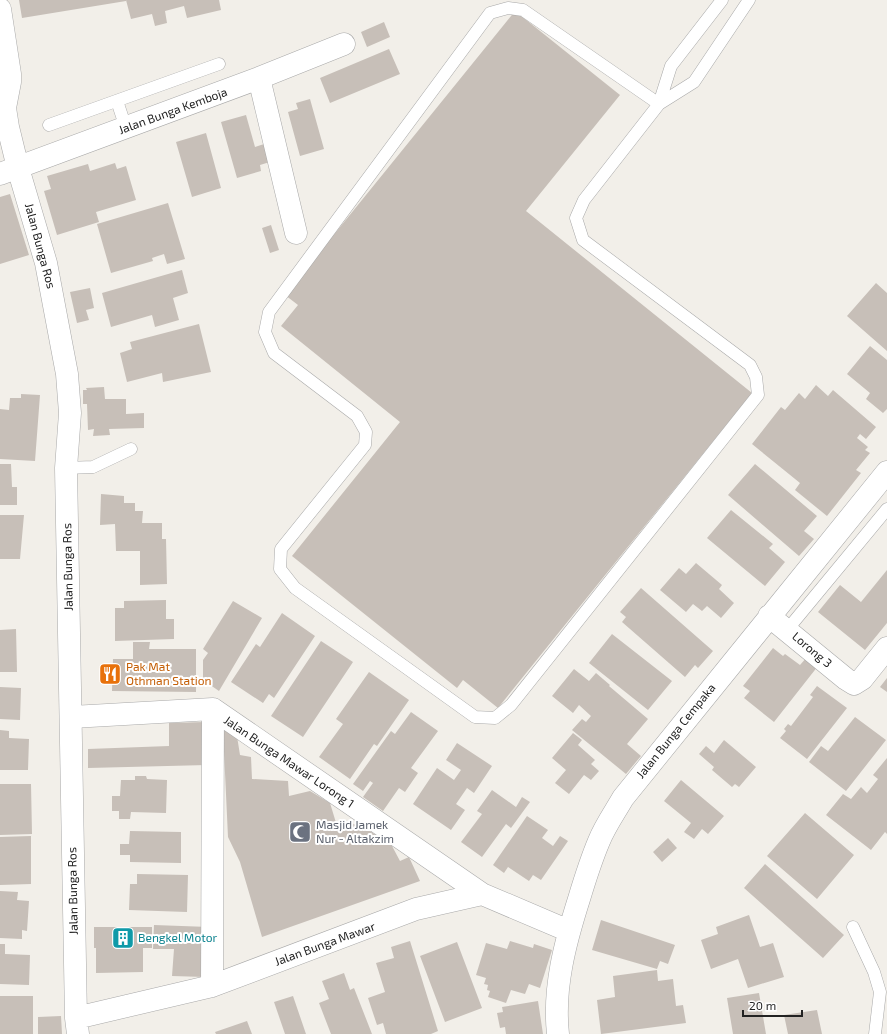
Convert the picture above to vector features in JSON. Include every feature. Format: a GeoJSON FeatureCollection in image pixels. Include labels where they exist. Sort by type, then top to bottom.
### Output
{"type":"FeatureCollection","features":[{"type":"Feature","properties":{"kind":"street","name":"Jalan Bunga Ros"},"geometry":{"type":"LineString","coordinates":[[0,9],[10,74],[10,82],[3,118],[9,171],[46,263],[67,374],[70,413],[66,468],[77,1026]]}},
{"type":"Feature","properties":{"kind":"street","name":"Jalan Bunga Kemboja"},"geometry":{"type":"LineString","coordinates":[[9,171],[260,78],[344,44]]}},
{"type":"Feature","properties":{"kind":"street"},"geometry":{"type":"LineString","coordinates":[[260,78],[296,233]]}},
{"type":"Feature","properties":{"kind":"street","name":"Jalan Bunga Cempaka"},"geometry":{"type":"LineString","coordinates":[[558,1034],[556,1017],[558,987],[569,931],[600,840],[623,798],[887,472]]}},
{"type":"Feature","properties":{"kind":"street","name":"Lorong 3"},"geometry":{"type":"LineString","coordinates":[[769,616],[854,684],[862,679],[887,648]]}},
{"type":"Feature","properties":{"kind":"street"},"geometry":{"type":"LineString","coordinates":[[212,986],[213,709]]}},
{"type":"Feature","properties":{"kind":"street","name":"Jalan Bunga Mawar Lorong 1"},"geometry":{"type":"LineString","coordinates":[[72,717],[213,709],[482,894]]}},
{"type":"Feature","properties":{"kind":"street"},"geometry":{"type":"LineString","coordinates":[[482,894],[569,931]]}},
{"type":"Feature","properties":{"kind":"street","name":"Jalan Bunga Mawar"},"geometry":{"type":"LineString","coordinates":[[77,1026],[212,986],[416,909],[482,894]]}},
{"type":"Feature","properties":{"kind":"lane"},"geometry":{"type":"LineString","coordinates":[[659,104],[671,66],[722,0]]}},
{"type":"Feature","properties":{"kind":"lane"},"geometry":{"type":"LineString","coordinates":[[659,104],[523,10],[508,8],[490,14],[269,312],[265,332],[274,353],[357,416],[366,432],[365,445],[281,549],[280,569],[295,588],[475,717],[495,718],[511,705],[758,395],[756,377],[750,365],[583,240],[576,218],[584,200],[659,104],[694,82],[749,0]]}},
{"type":"Feature","properties":{"kind":"lane"},"geometry":{"type":"LineString","coordinates":[[49,125],[219,64]]}},
{"type":"Feature","properties":{"kind":"lane"},"geometry":{"type":"LineString","coordinates":[[117,101],[126,128]]}},
{"type":"Feature","properties":{"kind":"lane"},"geometry":{"type":"LineString","coordinates":[[66,468],[93,467],[131,449]]}},
{"type":"Feature","properties":{"kind":"lane"},"geometry":{"type":"LineString","coordinates":[[787,630],[887,509]]}},
{"type":"Feature","properties":{"kind":"lane"},"geometry":{"type":"LineString","coordinates":[[853,927],[874,972],[880,992],[875,1034]]}},
{"type":"Feature","properties":{"kind":"building"},"geometry":{"type":"Polygon","coordinates":[[[19,0],[126,0],[126,1],[22,18],[19,0]]]}},
{"type":"Feature","properties":{"kind":"building"},"geometry":{"type":"Polygon","coordinates":[[[126,0],[219,0],[221,10],[187,18],[184,6],[165,11],[167,23],[155,26],[152,14],[131,19],[126,0]]]}},
{"type":"Feature","properties":{"kind":"building"},"geometry":{"type":"Polygon","coordinates":[[[515,11],[620,95],[526,211],[752,393],[498,708],[463,680],[457,688],[292,556],[400,422],[281,326],[298,305],[285,295],[515,11]]]}},
{"type":"Feature","properties":{"kind":"building"},"geometry":{"type":"Polygon","coordinates":[[[384,22],[390,37],[367,47],[361,32],[384,22]]]}},
{"type":"Feature","properties":{"kind":"building"},"geometry":{"type":"Polygon","coordinates":[[[389,49],[400,74],[330,103],[320,78],[389,49]]]}},
{"type":"Feature","properties":{"kind":"building"},"geometry":{"type":"Polygon","coordinates":[[[310,99],[324,149],[300,156],[288,112],[298,109],[296,103],[310,99]]]}},
{"type":"Feature","properties":{"kind":"building"},"geometry":{"type":"Polygon","coordinates":[[[246,115],[255,147],[267,143],[273,161],[260,165],[261,171],[237,178],[221,122],[246,115]]]}},
{"type":"Feature","properties":{"kind":"building"},"geometry":{"type":"Polygon","coordinates":[[[206,133],[221,188],[192,197],[176,142],[206,133]]]}},
{"type":"Feature","properties":{"kind":"building"},"geometry":{"type":"Polygon","coordinates":[[[115,163],[117,169],[126,166],[136,200],[96,212],[99,222],[57,235],[44,191],[51,189],[47,176],[88,164],[90,171],[115,163]]]}},
{"type":"Feature","properties":{"kind":"building"},"geometry":{"type":"Polygon","coordinates":[[[10,194],[29,255],[0,264],[0,197],[10,194]]]}},
{"type":"Feature","properties":{"kind":"building"},"geometry":{"type":"Polygon","coordinates":[[[168,203],[185,259],[167,264],[164,254],[152,258],[153,261],[111,273],[97,224],[168,203]]]}},
{"type":"Feature","properties":{"kind":"building"},"geometry":{"type":"Polygon","coordinates":[[[271,225],[279,250],[270,253],[262,228],[271,225]]]}},
{"type":"Feature","properties":{"kind":"building"},"geometry":{"type":"Polygon","coordinates":[[[182,270],[188,293],[173,298],[179,320],[155,327],[152,315],[111,327],[102,293],[182,270]]]}},
{"type":"Feature","properties":{"kind":"building"},"geometry":{"type":"Polygon","coordinates":[[[876,283],[887,293],[887,351],[847,316],[876,283]]]}},
{"type":"Feature","properties":{"kind":"building"},"geometry":{"type":"Polygon","coordinates":[[[90,288],[94,308],[86,310],[89,320],[77,323],[70,292],[90,288]]]}},
{"type":"Feature","properties":{"kind":"building"},"geometry":{"type":"Polygon","coordinates":[[[199,324],[211,372],[163,382],[162,373],[127,382],[120,353],[132,349],[130,342],[199,324]]]}},
{"type":"Feature","properties":{"kind":"building"},"geometry":{"type":"Polygon","coordinates":[[[870,346],[887,360],[887,409],[883,413],[866,399],[870,393],[847,374],[870,346]]]}},
{"type":"Feature","properties":{"kind":"building"},"geometry":{"type":"Polygon","coordinates":[[[816,385],[828,396],[833,390],[876,427],[866,439],[860,434],[857,438],[868,447],[865,450],[870,453],[856,470],[861,473],[827,516],[795,490],[800,483],[752,444],[781,407],[785,410],[799,393],[805,399],[816,385]]]}},
{"type":"Feature","properties":{"kind":"building"},"geometry":{"type":"Polygon","coordinates":[[[104,387],[105,399],[126,399],[126,414],[144,413],[144,428],[109,429],[110,435],[93,436],[94,429],[88,430],[87,404],[83,404],[83,390],[87,390],[86,388],[104,387]]]}},
{"type":"Feature","properties":{"kind":"building"},"geometry":{"type":"Polygon","coordinates":[[[21,394],[40,395],[35,461],[0,459],[0,409],[9,410],[10,398],[21,398],[21,394]]]}},
{"type":"Feature","properties":{"kind":"building"},"geometry":{"type":"Polygon","coordinates":[[[0,464],[11,464],[12,487],[17,487],[17,505],[0,505],[0,464]]]}},
{"type":"Feature","properties":{"kind":"building"},"geometry":{"type":"Polygon","coordinates":[[[755,464],[817,516],[804,531],[814,539],[799,556],[728,495],[755,464]]]}},
{"type":"Feature","properties":{"kind":"building"},"geometry":{"type":"Polygon","coordinates":[[[101,494],[124,496],[124,503],[135,503],[135,511],[143,511],[142,523],[162,523],[162,539],[166,539],[167,584],[140,585],[140,551],[116,551],[115,524],[100,525],[101,494]]]}},
{"type":"Feature","properties":{"kind":"building"},"geometry":{"type":"Polygon","coordinates":[[[731,510],[773,544],[769,548],[785,562],[765,586],[707,538],[731,510]]]}},
{"type":"Feature","properties":{"kind":"building"},"geometry":{"type":"Polygon","coordinates":[[[0,515],[24,515],[20,559],[0,559],[0,515]]]}},
{"type":"Feature","properties":{"kind":"building"},"geometry":{"type":"Polygon","coordinates":[[[696,563],[722,585],[719,589],[734,603],[721,618],[707,606],[702,611],[693,604],[686,612],[660,590],[679,568],[686,574],[696,563]]]}},
{"type":"Feature","properties":{"kind":"building"},"geometry":{"type":"Polygon","coordinates":[[[887,570],[887,623],[865,650],[818,612],[840,585],[861,602],[887,570]]]}},
{"type":"Feature","properties":{"kind":"building"},"geometry":{"type":"Polygon","coordinates":[[[641,588],[713,651],[698,668],[695,665],[685,677],[622,622],[626,617],[620,612],[641,588]]]}},
{"type":"Feature","properties":{"kind":"building"},"geometry":{"type":"Polygon","coordinates":[[[166,600],[166,619],[174,619],[174,639],[115,641],[115,608],[124,608],[124,601],[166,600]]]}},
{"type":"Feature","properties":{"kind":"building"},"geometry":{"type":"Polygon","coordinates":[[[233,601],[262,618],[219,691],[203,680],[203,660],[208,653],[203,649],[233,601]]]}},
{"type":"Feature","properties":{"kind":"building"},"geometry":{"type":"Polygon","coordinates":[[[282,613],[315,636],[274,698],[269,694],[263,703],[231,682],[256,644],[260,647],[282,613]]]}},
{"type":"Feature","properties":{"kind":"building"},"geometry":{"type":"Polygon","coordinates":[[[16,629],[17,672],[0,672],[0,630],[16,629]]]}},
{"type":"Feature","properties":{"kind":"building"},"geometry":{"type":"Polygon","coordinates":[[[612,634],[672,681],[648,710],[589,663],[612,634]]]}},
{"type":"Feature","properties":{"kind":"building"},"geometry":{"type":"Polygon","coordinates":[[[321,641],[353,662],[303,737],[271,716],[321,641]]]}},
{"type":"Feature","properties":{"kind":"building"},"geometry":{"type":"Polygon","coordinates":[[[133,642],[150,642],[149,649],[196,649],[196,692],[112,691],[113,659],[133,659],[133,642]]]}},
{"type":"Feature","properties":{"kind":"building"},"geometry":{"type":"Polygon","coordinates":[[[773,648],[783,656],[785,654],[800,665],[807,657],[818,666],[774,722],[744,698],[750,691],[743,686],[773,648]]]}},
{"type":"Feature","properties":{"kind":"building"},"geometry":{"type":"Polygon","coordinates":[[[574,669],[589,681],[596,673],[648,719],[627,744],[641,756],[626,774],[572,730],[582,719],[586,722],[591,716],[579,705],[573,713],[552,696],[574,669]]]}},
{"type":"Feature","properties":{"kind":"building"},"geometry":{"type":"Polygon","coordinates":[[[369,672],[409,700],[377,746],[374,744],[350,779],[319,757],[343,724],[336,719],[369,672]]]}},
{"type":"Feature","properties":{"kind":"building"},"geometry":{"type":"Polygon","coordinates":[[[887,678],[887,692],[880,687],[887,678]]]}},
{"type":"Feature","properties":{"kind":"building"},"geometry":{"type":"Polygon","coordinates":[[[817,686],[847,708],[807,759],[780,738],[786,731],[784,729],[788,724],[791,726],[813,697],[810,695],[817,686]]]}},
{"type":"Feature","properties":{"kind":"building"},"geometry":{"type":"Polygon","coordinates":[[[0,687],[21,688],[20,720],[0,719],[0,687]]]}},
{"type":"Feature","properties":{"kind":"building"},"geometry":{"type":"Polygon","coordinates":[[[411,712],[438,731],[411,768],[418,773],[405,792],[399,788],[383,811],[363,797],[373,783],[370,781],[363,791],[353,784],[391,731],[395,734],[411,712]]]}},
{"type":"Feature","properties":{"kind":"building"},"geometry":{"type":"Polygon","coordinates":[[[855,717],[886,740],[846,791],[809,762],[821,746],[828,751],[855,717]]]}},
{"type":"Feature","properties":{"kind":"building"},"geometry":{"type":"Polygon","coordinates":[[[206,722],[207,765],[88,768],[88,749],[169,746],[169,723],[206,722]]]}},
{"type":"Feature","properties":{"kind":"building"},"geometry":{"type":"Polygon","coordinates":[[[0,730],[9,731],[9,738],[29,739],[28,770],[0,770],[0,730]]]}},
{"type":"Feature","properties":{"kind":"building","name":"Masjid Jamek Nur - Altakzim"},"geometry":{"type":"Polygon","coordinates":[[[223,730],[236,730],[240,755],[251,757],[252,779],[288,781],[289,796],[310,791],[330,803],[337,826],[347,822],[364,827],[392,846],[400,861],[409,857],[420,881],[262,937],[240,862],[228,837],[223,730]]]}},
{"type":"Feature","properties":{"kind":"building"},"geometry":{"type":"Polygon","coordinates":[[[573,733],[582,740],[578,745],[595,760],[591,764],[599,771],[591,780],[584,775],[569,794],[555,783],[566,770],[552,758],[573,733]]]}},
{"type":"Feature","properties":{"kind":"building"},"geometry":{"type":"Polygon","coordinates":[[[724,740],[756,767],[739,787],[735,784],[732,787],[712,770],[714,767],[699,754],[706,746],[714,753],[724,740]]]}},
{"type":"Feature","properties":{"kind":"building"},"geometry":{"type":"Polygon","coordinates":[[[457,743],[492,766],[474,793],[467,788],[456,804],[465,810],[451,830],[413,804],[437,768],[454,780],[461,770],[446,760],[457,743]]]}},
{"type":"Feature","properties":{"kind":"building"},"geometry":{"type":"Polygon","coordinates":[[[887,758],[887,834],[885,832],[871,850],[826,815],[843,794],[851,799],[861,787],[867,793],[878,779],[873,775],[887,758]]]}},
{"type":"Feature","properties":{"kind":"building"},"geometry":{"type":"Polygon","coordinates":[[[135,776],[146,776],[147,779],[167,780],[166,813],[131,812],[130,819],[119,819],[119,811],[112,811],[112,796],[120,796],[121,780],[135,780],[135,776]]]}},
{"type":"Feature","properties":{"kind":"building"},"geometry":{"type":"Polygon","coordinates":[[[681,780],[724,816],[708,834],[702,829],[694,839],[684,832],[691,823],[664,801],[681,780]]]}},
{"type":"Feature","properties":{"kind":"building"},"geometry":{"type":"Polygon","coordinates":[[[0,784],[31,784],[32,834],[0,835],[0,784]]]}},
{"type":"Feature","properties":{"kind":"building"},"geometry":{"type":"Polygon","coordinates":[[[492,790],[516,807],[522,797],[530,802],[511,828],[506,824],[482,857],[461,842],[482,814],[477,811],[492,790]]]}},
{"type":"Feature","properties":{"kind":"building"},"geometry":{"type":"Polygon","coordinates":[[[805,813],[854,855],[817,899],[767,856],[805,813]]]}},
{"type":"Feature","properties":{"kind":"building"},"geometry":{"type":"Polygon","coordinates":[[[527,816],[548,830],[542,838],[553,846],[560,836],[568,841],[541,880],[533,875],[529,881],[508,867],[504,873],[493,865],[527,816]]]}},
{"type":"Feature","properties":{"kind":"building"},"geometry":{"type":"Polygon","coordinates":[[[130,831],[181,832],[181,863],[130,862],[130,855],[120,855],[120,844],[129,844],[130,831]]]}},
{"type":"Feature","properties":{"kind":"building"},"geometry":{"type":"Polygon","coordinates":[[[31,836],[31,884],[0,885],[0,837],[31,836]]]}},
{"type":"Feature","properties":{"kind":"building"},"geometry":{"type":"Polygon","coordinates":[[[668,838],[677,848],[662,862],[653,852],[668,838]]]}},
{"type":"Feature","properties":{"kind":"building"},"geometry":{"type":"Polygon","coordinates":[[[765,864],[844,935],[823,958],[744,888],[765,864]]]}},
{"type":"Feature","properties":{"kind":"building"},"geometry":{"type":"Polygon","coordinates":[[[137,874],[188,875],[187,912],[129,910],[130,884],[137,884],[137,874]]]}},
{"type":"Feature","properties":{"kind":"building"},"geometry":{"type":"Polygon","coordinates":[[[0,891],[18,892],[17,900],[29,901],[27,931],[22,930],[22,939],[0,938],[0,891]]]}},
{"type":"Feature","properties":{"kind":"building"},"geometry":{"type":"Polygon","coordinates":[[[749,915],[760,947],[773,943],[784,977],[748,988],[738,959],[711,969],[701,940],[718,934],[716,927],[749,915]]]}},
{"type":"Feature","properties":{"kind":"building"},"geometry":{"type":"Polygon","coordinates":[[[601,920],[675,945],[668,964],[660,961],[657,969],[592,950],[601,920]]]}},
{"type":"Feature","properties":{"kind":"building"},"geometry":{"type":"Polygon","coordinates":[[[154,925],[209,927],[205,977],[172,976],[174,949],[153,949],[154,925]]]}},
{"type":"Feature","properties":{"kind":"building"},"geometry":{"type":"Polygon","coordinates":[[[94,927],[152,927],[152,948],[143,948],[143,972],[96,973],[94,927]]]}},
{"type":"Feature","properties":{"kind":"building"},"geometry":{"type":"Polygon","coordinates":[[[410,941],[438,1031],[431,1034],[386,1034],[383,1023],[377,1025],[368,998],[385,992],[376,963],[394,958],[391,947],[410,941]]]}},
{"type":"Feature","properties":{"kind":"building"},"geometry":{"type":"Polygon","coordinates":[[[510,941],[533,948],[534,944],[552,950],[540,988],[529,984],[525,994],[511,990],[506,1003],[488,997],[490,991],[487,990],[488,985],[484,984],[486,978],[476,975],[486,943],[507,949],[510,941]]]}},
{"type":"Feature","properties":{"kind":"building"},"geometry":{"type":"Polygon","coordinates":[[[457,942],[482,1008],[445,1022],[420,956],[457,942]]]}},
{"type":"Feature","properties":{"kind":"building"},"geometry":{"type":"Polygon","coordinates":[[[0,944],[5,944],[5,954],[30,955],[29,985],[0,984],[0,944]]]}},
{"type":"Feature","properties":{"kind":"building"},"geometry":{"type":"Polygon","coordinates":[[[657,970],[658,981],[673,979],[676,1006],[683,1005],[686,1023],[601,1034],[597,1000],[615,997],[613,976],[657,970]]]}},
{"type":"Feature","properties":{"kind":"building"},"geometry":{"type":"Polygon","coordinates":[[[344,973],[350,990],[354,988],[372,1034],[331,1034],[319,1003],[329,999],[322,981],[344,973]]]}},
{"type":"Feature","properties":{"kind":"building"},"geometry":{"type":"Polygon","coordinates":[[[759,993],[766,1034],[733,1034],[727,998],[759,993]]]}},
{"type":"Feature","properties":{"kind":"building"},"geometry":{"type":"Polygon","coordinates":[[[0,996],[33,996],[33,1034],[0,1034],[0,996]]]}},
{"type":"Feature","properties":{"kind":"building"},"geometry":{"type":"Polygon","coordinates":[[[293,996],[306,1034],[285,1034],[274,1002],[293,996]]]}},
{"type":"Feature","properties":{"kind":"building"},"geometry":{"type":"Polygon","coordinates":[[[538,1001],[543,1034],[506,1034],[505,1027],[500,1028],[497,1013],[503,1012],[502,1007],[538,1001]]]}},
{"type":"Feature","properties":{"kind":"building"},"geometry":{"type":"Polygon","coordinates":[[[817,1010],[822,1034],[788,1034],[784,1015],[817,1010]]]}},
{"type":"Feature","properties":{"kind":"building"},"geometry":{"type":"Polygon","coordinates":[[[61,1016],[62,1034],[38,1034],[38,1017],[61,1016]]]}},
{"type":"Feature","properties":{"kind":"building"},"geometry":{"type":"Polygon","coordinates":[[[247,1021],[252,1034],[216,1034],[215,1032],[247,1021]]]}},
{"type":"Feature","properties":{"kind":"place","name":"Pak Mat Othman Station"},"geometry":{"type":"Point","coordinates":[110,674]}},
{"type":"Feature","properties":{"kind":"place","name":"Masjid Jamek Nur - Altakzim"},"geometry":{"type":"Point","coordinates":[300,832]}},
{"type":"Feature","properties":{"kind":"place","name":"Bengkel Motor"},"geometry":{"type":"Point","coordinates":[123,938]}}]}
